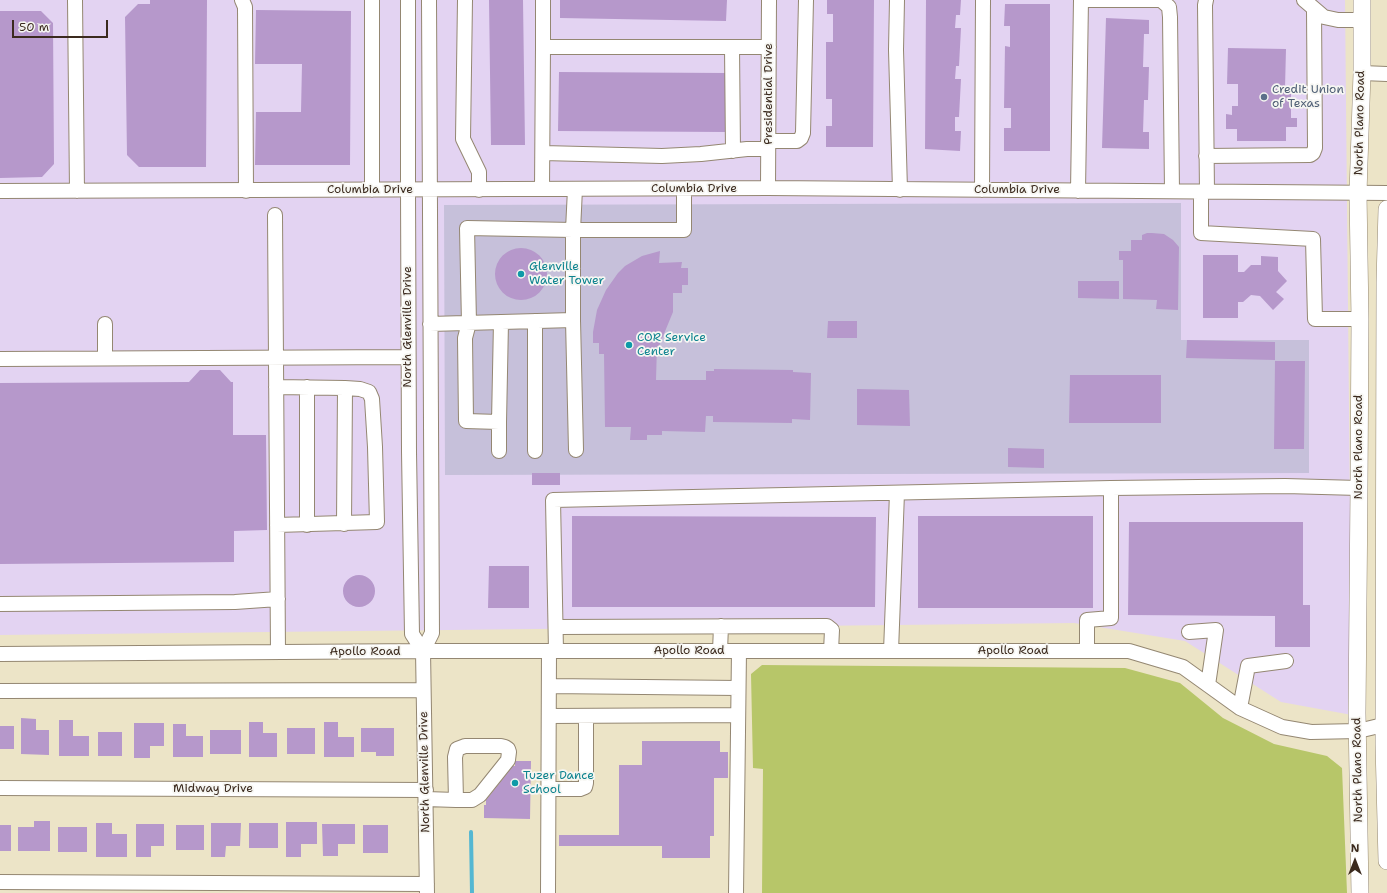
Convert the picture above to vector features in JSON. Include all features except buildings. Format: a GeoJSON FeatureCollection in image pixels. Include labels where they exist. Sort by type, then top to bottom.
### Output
{"type":"FeatureCollection","features":[{"type":"Feature","properties":{"kind":"main road","name":"North Plano Road"},"geometry":{"type":"LineString","coordinates":[[1360,893],[1357,698],[1360,488],[1358,193],[1362,73],[1362,0]]}},
{"type":"Feature","properties":{"kind":"main road"},"geometry":{"type":"LineString","coordinates":[[1387,209],[1385,282],[1384,490],[1387,861]]}},
{"type":"Feature","properties":{"kind":"main road"},"geometry":{"type":"LineString","coordinates":[[1360,488],[1384,490]]}},
{"type":"Feature","properties":{"kind":"street"},"geometry":{"type":"LineString","coordinates":[[75,0],[76,191]]}},
{"type":"Feature","properties":{"kind":"street"},"geometry":{"type":"LineString","coordinates":[[242,0],[245,7],[246,191]]}},
{"type":"Feature","properties":{"kind":"street"},"geometry":{"type":"LineString","coordinates":[[372,0],[372,190]]}},
{"type":"Feature","properties":{"kind":"street","name":"North Glenville Drive"},"geometry":{"type":"LineString","coordinates":[[408,0],[408,357],[412,634],[423,651]]}},
{"type":"Feature","properties":{"kind":"street","name":"North Glenville Drive"},"geometry":{"type":"LineString","coordinates":[[427,889],[423,651],[432,633],[429,0]]}},
{"type":"Feature","properties":{"kind":"street"},"geometry":{"type":"LineString","coordinates":[[465,0],[463,139],[479,172],[479,190]]}},
{"type":"Feature","properties":{"kind":"street"},"geometry":{"type":"LineString","coordinates":[[542,189],[543,0]]}},
{"type":"Feature","properties":{"kind":"street","name":"Presidential Drive"},"geometry":{"type":"LineString","coordinates":[[768,188],[769,0]]}},
{"type":"Feature","properties":{"kind":"street"},"geometry":{"type":"LineString","coordinates":[[543,153],[662,156],[733,151],[797,141],[801,138],[803,133],[806,0]]}},
{"type":"Feature","properties":{"kind":"street"},"geometry":{"type":"LineString","coordinates":[[896,0],[900,190]]}},
{"type":"Feature","properties":{"kind":"street"},"geometry":{"type":"LineString","coordinates":[[982,190],[983,0]]}},
{"type":"Feature","properties":{"kind":"street"},"geometry":{"type":"LineString","coordinates":[[1078,191],[1081,0]]}},
{"type":"Feature","properties":{"kind":"street"},"geometry":{"type":"LineString","coordinates":[[1087,0],[1161,0],[1169,7],[1172,191]]}},
{"type":"Feature","properties":{"kind":"street"},"geometry":{"type":"LineString","coordinates":[[1206,0],[1206,156],[1201,233],[1313,239],[1315,319],[1360,319]]}},
{"type":"Feature","properties":{"kind":"street"},"geometry":{"type":"LineString","coordinates":[[1206,156],[1310,155],[1313,153],[1315,148],[1309,5]]}},
{"type":"Feature","properties":{"kind":"street"},"geometry":{"type":"LineString","coordinates":[[1309,5],[1324,16],[1338,20],[1362,20]]}},
{"type":"Feature","properties":{"kind":"street"},"geometry":{"type":"LineString","coordinates":[[543,47],[769,47]]}},
{"type":"Feature","properties":{"kind":"street"},"geometry":{"type":"LineString","coordinates":[[732,47],[733,151]]}},
{"type":"Feature","properties":{"kind":"street"},"geometry":{"type":"LineString","coordinates":[[1362,73],[1387,74]]}},
{"type":"Feature","properties":{"kind":"street","name":"Columbia Drive"},"geometry":{"type":"LineString","coordinates":[[0,192],[768,188],[1387,193]]}},
{"type":"Feature","properties":{"kind":"street"},"geometry":{"type":"LineString","coordinates":[[575,189],[573,230],[573,320],[576,450]]}},
{"type":"Feature","properties":{"kind":"street"},"geometry":{"type":"LineString","coordinates":[[499,422],[466,421],[465,338],[469,323],[467,228],[684,230],[684,189]]}},
{"type":"Feature","properties":{"kind":"street"},"geometry":{"type":"LineString","coordinates":[[275,215],[278,652]]}},
{"type":"Feature","properties":{"kind":"street"},"geometry":{"type":"LineString","coordinates":[[430,324],[573,320]]}},
{"type":"Feature","properties":{"kind":"street"},"geometry":{"type":"LineString","coordinates":[[535,321],[535,451]]}},
{"type":"Feature","properties":{"kind":"street"},"geometry":{"type":"LineString","coordinates":[[499,451],[500,322]]}},
{"type":"Feature","properties":{"kind":"street"},"geometry":{"type":"LineString","coordinates":[[105,324],[105,358]]}},
{"type":"Feature","properties":{"kind":"street"},"geometry":{"type":"LineString","coordinates":[[0,359],[408,357]]}},
{"type":"Feature","properties":{"kind":"street"},"geometry":{"type":"LineString","coordinates":[[276,386],[345,388],[360,389],[369,392],[372,399],[375,447],[377,522],[277,525]]}},
{"type":"Feature","properties":{"kind":"street"},"geometry":{"type":"LineString","coordinates":[[307,386],[307,524]]}},
{"type":"Feature","properties":{"kind":"street"},"geometry":{"type":"LineString","coordinates":[[344,524],[345,388]]}},
{"type":"Feature","properties":{"kind":"street"},"geometry":{"type":"LineString","coordinates":[[409,452],[431,452]]}},
{"type":"Feature","properties":{"kind":"street"},"geometry":{"type":"LineString","coordinates":[[548,893],[549,686],[556,626],[553,500],[1111,488],[1286,486],[1360,488]]}},
{"type":"Feature","properties":{"kind":"street"},"geometry":{"type":"LineString","coordinates":[[1086,651],[1087,620],[1111,618],[1111,488]]}},
{"type":"Feature","properties":{"kind":"street"},"geometry":{"type":"LineString","coordinates":[[892,651],[897,493]]}},
{"type":"Feature","properties":{"kind":"street"},"geometry":{"type":"LineString","coordinates":[[0,604],[235,602],[278,599]]}},
{"type":"Feature","properties":{"kind":"street"},"geometry":{"type":"LineString","coordinates":[[556,626],[828,626],[832,630],[831,651]]}},
{"type":"Feature","properties":{"kind":"street"},"geometry":{"type":"LineString","coordinates":[[720,651],[722,626]]}},
{"type":"Feature","properties":{"kind":"street"},"geometry":{"type":"LineString","coordinates":[[1189,632],[1216,630],[1208,685]]}},
{"type":"Feature","properties":{"kind":"street","name":"Apollo Road"},"geometry":{"type":"LineString","coordinates":[[0,654],[423,651],[1129,651],[1183,667],[1240,708],[1282,727],[1311,732],[1358,732],[1386,724]]}},
{"type":"Feature","properties":{"kind":"street"},"geometry":{"type":"LineString","coordinates":[[736,893],[739,651]]}},
{"type":"Feature","properties":{"kind":"street"},"geometry":{"type":"LineString","coordinates":[[1240,708],[1248,666],[1286,661]]}},
{"type":"Feature","properties":{"kind":"street"},"geometry":{"type":"LineString","coordinates":[[549,686],[738,688]]}},
{"type":"Feature","properties":{"kind":"street"},"geometry":{"type":"LineString","coordinates":[[0,691],[423,690]]}},
{"type":"Feature","properties":{"kind":"street"},"geometry":{"type":"LineString","coordinates":[[549,716],[738,715]]}},
{"type":"Feature","properties":{"kind":"street"},"geometry":{"type":"LineString","coordinates":[[549,789],[580,789],[585,787],[586,716]]}},
{"type":"Feature","properties":{"kind":"street","name":"Apollo Road"},"geometry":{"type":"LineString","coordinates":[[1358,732],[1386,744]]}},
{"type":"Feature","properties":{"kind":"street","name":"Midway Drive"},"geometry":{"type":"LineString","coordinates":[[0,788],[426,795],[456,800],[472,800],[480,795],[508,760],[508,749],[500,746],[465,746],[457,749],[455,757],[456,800]]}},
{"type":"Feature","properties":{"kind":"street"},"geometry":{"type":"LineString","coordinates":[[0,882],[427,889]]}},
{"type":"Feature","properties":{"kind":"shaded area"},"geometry":{"type":"Polygon","coordinates":[[[0,0],[1345,0],[1352,715],[1281,702],[1185,641],[1074,623],[0,635],[0,0]]]}},
{"type":"Feature","properties":{"kind":"shaded area"},"geometry":{"type":"Polygon","coordinates":[[[1181,203],[1181,340],[1309,340],[1309,473],[445,475],[444,205],[1181,203]]]}},
{"type":"Feature","properties":{"kind":"green space"},"geometry":{"type":"Polygon","coordinates":[[[762,665],[1125,668],[1180,683],[1223,718],[1274,744],[1327,756],[1342,768],[1347,893],[762,893],[763,769],[753,768],[751,674],[762,665]]]}},
{"type":"Feature","properties":{"kind":"waterway"},"geometry":{"type":"LineString","coordinates":[[471,832],[472,893]]}},
{"type":"Feature","properties":{"kind":"place","name":"Credit Union of Texas"},"geometry":{"type":"Point","coordinates":[1264,97]}},
{"type":"Feature","properties":{"kind":"place","name":"Glenville Water Tower"},"geometry":{"type":"Point","coordinates":[521,274]}},
{"type":"Feature","properties":{"kind":"place","name":"COR Service Center"},"geometry":{"type":"Point","coordinates":[629,345]}},
{"type":"Feature","properties":{"kind":"place","name":"Tuzer Dance School"},"geometry":{"type":"Point","coordinates":[515,783]}}]}
